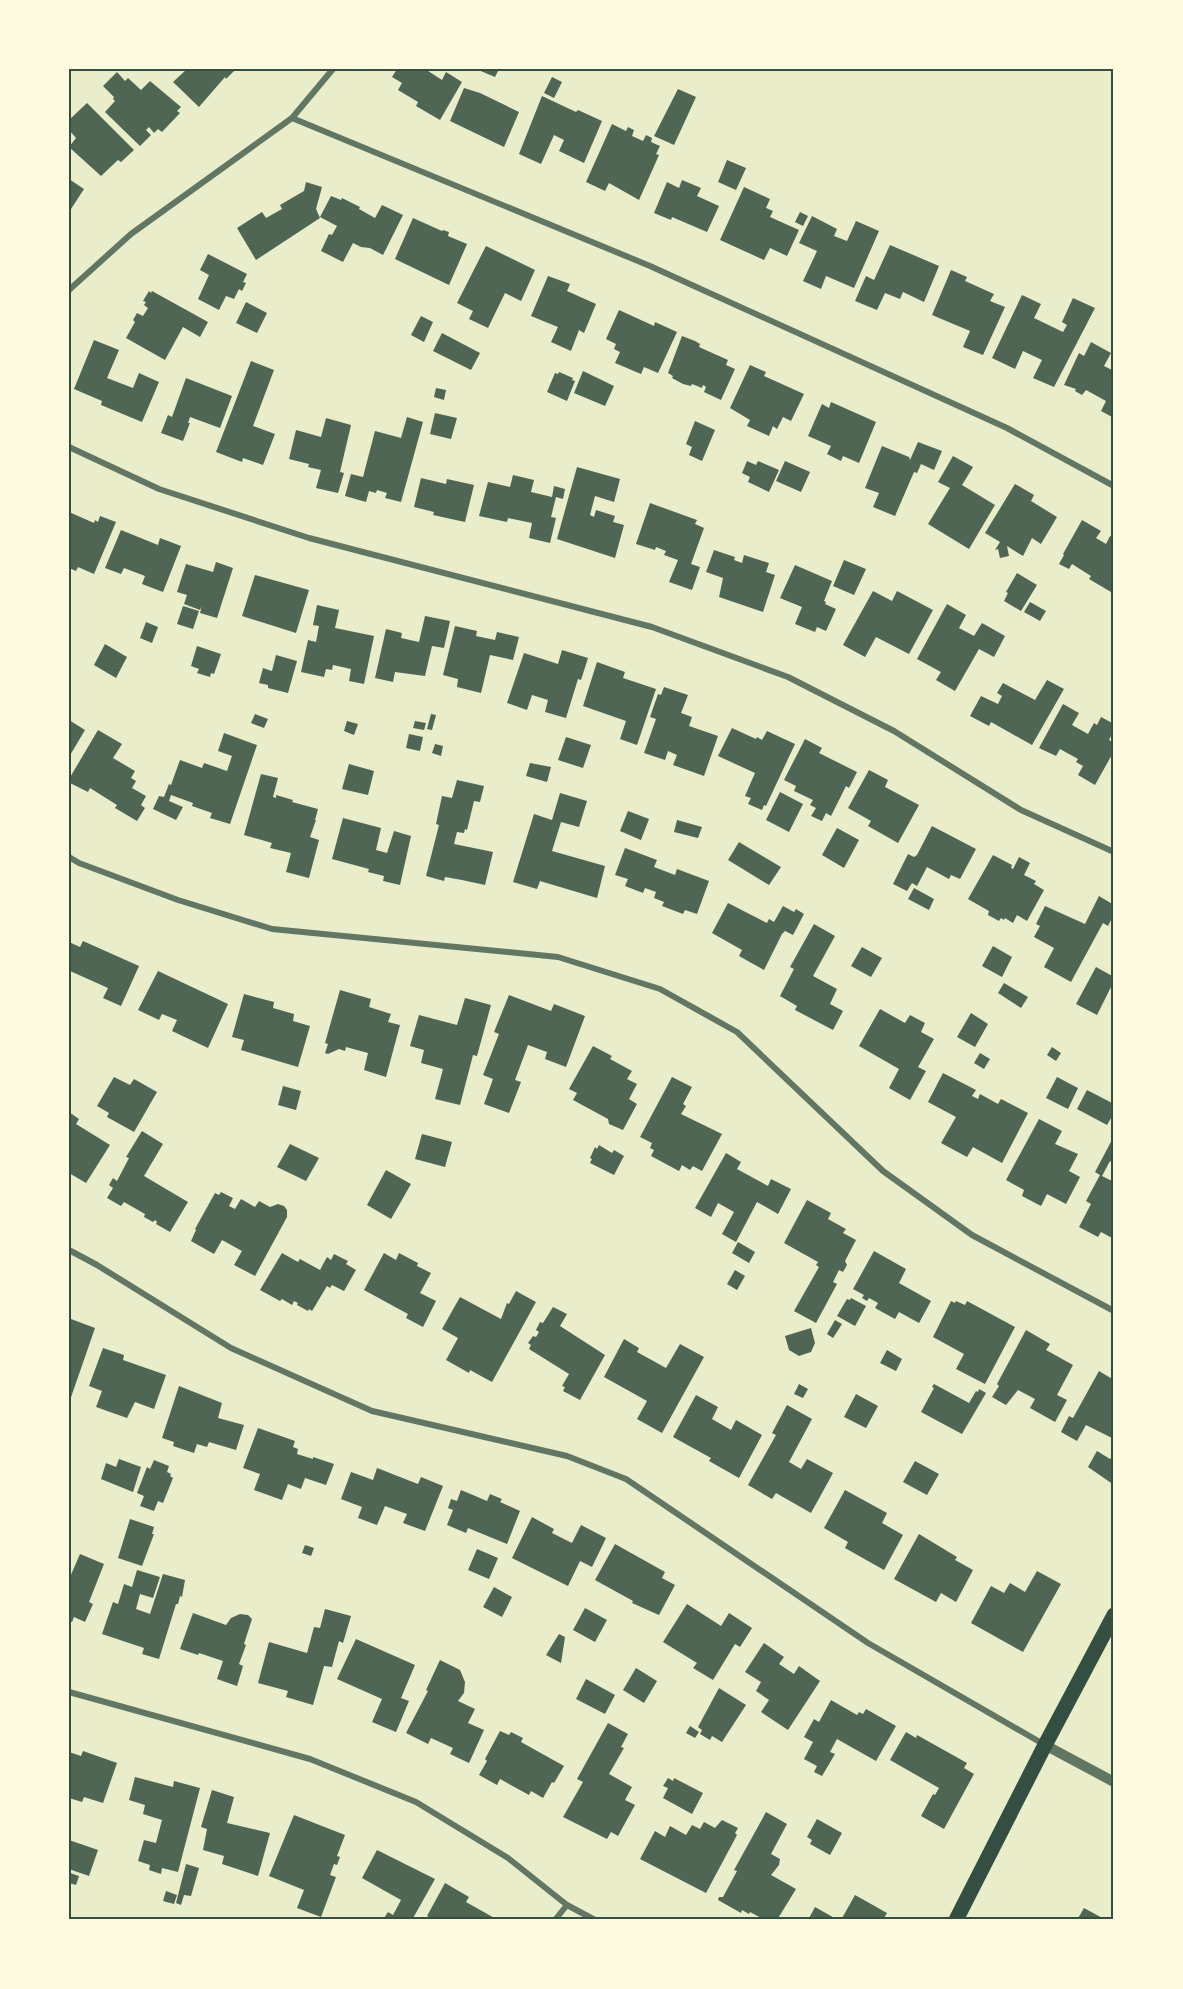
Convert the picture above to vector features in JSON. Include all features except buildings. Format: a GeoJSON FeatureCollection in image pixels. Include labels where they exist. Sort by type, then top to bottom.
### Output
{"type":"FeatureCollection","features":[{"type":"Feature","properties":{"kind":"main road"},"geometry":{"type":"LineString","coordinates":[[956,1920],[1114,1615]]}},
{"type":"Feature","properties":{"kind":"street"},"geometry":{"type":"LineString","coordinates":[[69,290],[131,234],[292,118],[333,69]]}},
{"type":"Feature","properties":{"kind":"street"},"geometry":{"type":"LineString","coordinates":[[292,118],[650,266],[1007,428],[1114,486]]}},
{"type":"Feature","properties":{"kind":"street"},"geometry":{"type":"LineString","coordinates":[[69,447],[159,489],[309,538],[652,627],[788,677],[894,731],[1022,810],[1114,852]]}},
{"type":"Feature","properties":{"kind":"street"},"geometry":{"type":"LineString","coordinates":[[69,857],[79,863],[178,900],[272,929],[558,957],[660,989],[737,1032],[883,1171],[972,1235],[1114,1311]]}},
{"type":"Feature","properties":{"kind":"street"},"geometry":{"type":"LineString","coordinates":[[69,1250],[98,1265],[231,1348],[372,1410],[567,1456],[626,1479],[868,1643],[1114,1782]]}},
{"type":"Feature","properties":{"kind":"street"},"geometry":{"type":"LineString","coordinates":[[69,1692],[310,1759],[416,1802],[508,1858],[567,1905],[595,1920]]}},
{"type":"Feature","properties":{"kind":"street"},"geometry":{"type":"LineString","coordinates":[[555,1920],[567,1905]]}}]}
